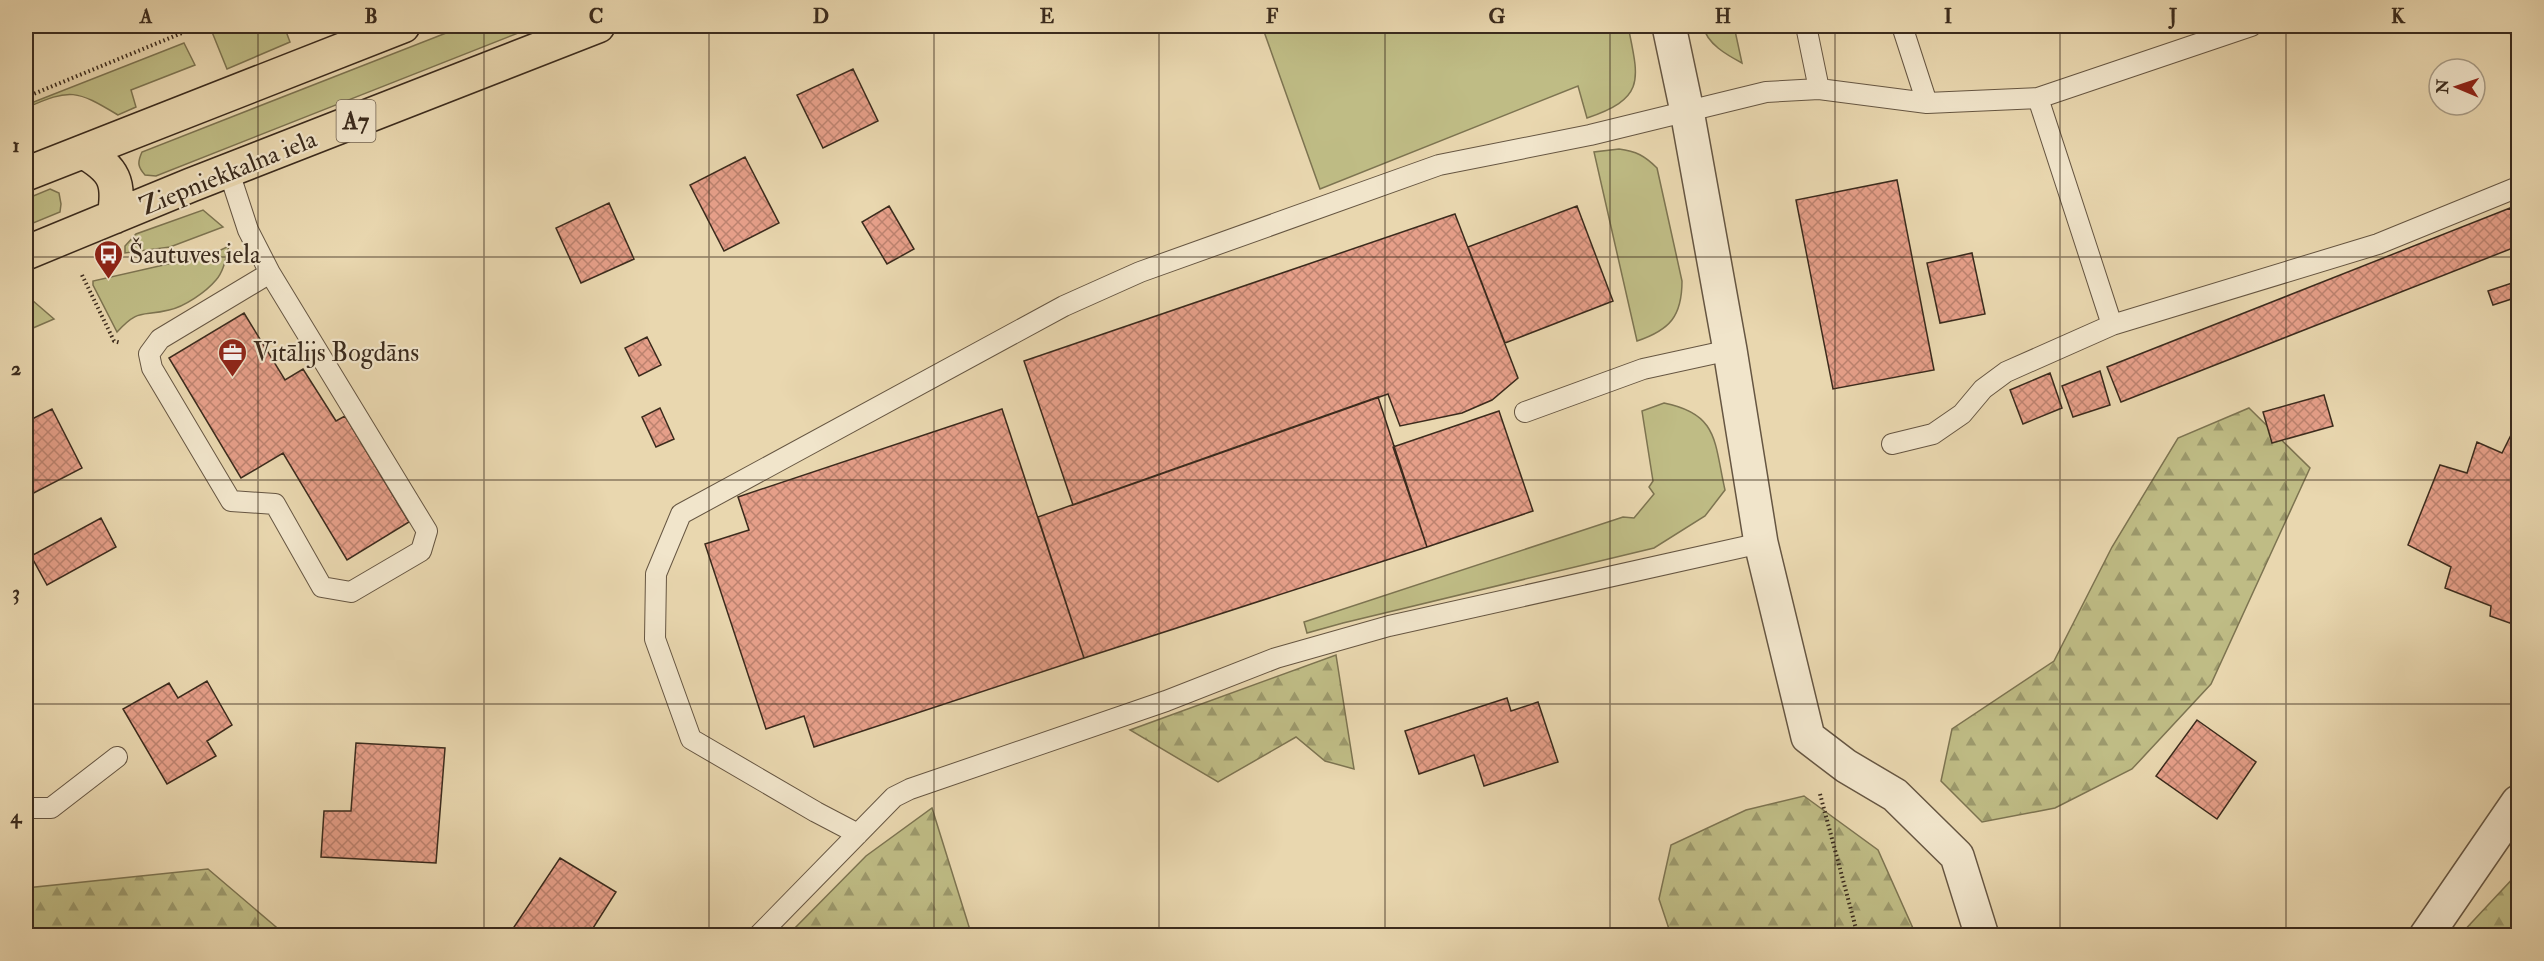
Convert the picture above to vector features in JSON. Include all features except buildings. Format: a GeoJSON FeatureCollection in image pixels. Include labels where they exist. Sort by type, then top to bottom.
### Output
{"type":"FeatureCollection","features":[{"type":"Feature","properties":{"kind":"highway"},"geometry":{"type":"LineString","coordinates":[[26,174],[403,26]]}},
{"type":"Feature","properties":{"kind":"highway","name":"Ziepniekkalna iela"},"geometry":{"type":"LineString","coordinates":[[26,253],[598,26]]}},
{"type":"Feature","properties":{"kind":"highway"},"geometry":{"type":"LineString","coordinates":[[84,152],[102,163],[115,182],[117,196],[114,217]]}},
{"type":"Feature","properties":{"kind":"street"},"geometry":{"type":"LineString","coordinates":[[1669,26],[1687,111],[1730,351],[1761,543],[1808,737],[1846,766],[1895,795],[1957,856],[1970,904],[1982,936]]}},
{"type":"Feature","properties":{"kind":"street"},"geometry":{"type":"LineString","coordinates":[[2426,936],[2518,802]]}},
{"type":"Feature","properties":{"kind":"lane"},"geometry":{"type":"LineString","coordinates":[[1806,26],[1819,89]]}},
{"type":"Feature","properties":{"kind":"lane"},"geometry":{"type":"LineString","coordinates":[[1902,26],[1927,104]]}},
{"type":"Feature","properties":{"kind":"lane"},"geometry":{"type":"LineString","coordinates":[[858,834],[691,739],[655,639],[656,574],[681,514],[1064,306],[1140,272],[1438,165],[1590,135],[1766,92],[1819,89],[1927,104],[2038,98],[2251,26]]}},
{"type":"Feature","properties":{"kind":"lane"},"geometry":{"type":"LineString","coordinates":[[2038,98],[2112,325]]}},
{"type":"Feature","properties":{"kind":"lane"},"geometry":{"type":"LineString","coordinates":[[229,171],[248,230],[270,273],[427,531],[421,551],[351,592],[322,587],[276,504],[231,501],[152,368],[149,354],[160,339],[270,273]]}},
{"type":"Feature","properties":{"kind":"lane"},"geometry":{"type":"LineString","coordinates":[[1892,444],[1933,434],[1962,414],[1983,389],[2006,372],[2112,325],[2378,244],[2518,187]]}},
{"type":"Feature","properties":{"kind":"lane"},"geometry":{"type":"LineString","coordinates":[[1525,412],[1643,369],[1730,351]]}},
{"type":"Feature","properties":{"kind":"lane"},"geometry":{"type":"LineString","coordinates":[[758,936],[894,797],[910,789],[1166,701],[1276,658],[1389,626],[1761,543]]}},
{"type":"Feature","properties":{"kind":"lane"},"geometry":{"type":"LineString","coordinates":[[26,808],[51,808],[117,757]]}},
{"type":"Feature","properties":{"kind":"path"},"geometry":{"type":"LineString","coordinates":[[26,96],[199,26]]}},
{"type":"Feature","properties":{"kind":"path"},"geometry":{"type":"LineString","coordinates":[[82,275],[114,341],[149,354]]}},
{"type":"Feature","properties":{"kind":"path"},"geometry":{"type":"LineString","coordinates":[[1808,737],[1815,776],[1858,936]]}},
{"type":"Feature","properties":{"kind":"green space"},"geometry":{"type":"Polygon","coordinates":[[[230,26],[284,26],[290,42],[227,69],[212,32],[230,26]]]}},
{"type":"Feature","properties":{"kind":"green space"},"geometry":{"type":"Polygon","coordinates":[[[464,26],[536,26],[156,176],[145,175],[140,167],[142,152],[464,26]]]}},
{"type":"Feature","properties":{"kind":"green space"},"geometry":{"type":"Polygon","coordinates":[[[1262,26],[1628,26],[1635,60],[1634,85],[1620,103],[1587,118],[1578,86],[1320,189],[1262,26]]]}},
{"type":"Feature","properties":{"kind":"green space"},"geometry":{"type":"Polygon","coordinates":[[[1703,26],[1734,26],[1742,63],[1713,44],[1703,26]]]}},
{"type":"Feature","properties":{"kind":"green space"},"geometry":{"type":"Polygon","coordinates":[[[184,43],[195,65],[131,90],[136,107],[118,115],[92,101],[73,95],[53,97],[26,108],[26,105],[184,43]]]}},
{"type":"Feature","properties":{"kind":"green space"},"geometry":{"type":"Polygon","coordinates":[[[1619,149],[1640,155],[1657,168],[1682,281],[1680,304],[1672,320],[1658,332],[1637,341],[1594,152],[1619,149]]]}},
{"type":"Feature","properties":{"kind":"green space"},"geometry":{"type":"Polygon","coordinates":[[[50,189],[59,193],[60,212],[26,226],[26,199],[50,189]]]}},
{"type":"Feature","properties":{"kind":"green space"},"geometry":{"type":"Polygon","coordinates":[[[203,210],[223,227],[170,247],[125,253],[125,246],[136,234],[203,210]]]}},
{"type":"Feature","properties":{"kind":"green space"},"geometry":{"type":"Polygon","coordinates":[[[229,246],[219,276],[201,294],[175,308],[136,316],[117,332],[93,285],[93,281],[212,254],[229,246]]]}},
{"type":"Feature","properties":{"kind":"green space"},"geometry":{"type":"Polygon","coordinates":[[[32,300],[54,319],[26,331],[26,302],[32,300]]]}},
{"type":"Feature","properties":{"kind":"green space"},"geometry":{"type":"Polygon","coordinates":[[[1664,403],[1695,414],[1705,423],[1715,444],[1725,490],[1705,516],[1654,548],[1307,633],[1304,622],[1623,517],[1634,518],[1654,494],[1649,487],[1653,481],[1642,411],[1664,403]]]}},
{"type":"Feature","properties":{"kind":"green space"},"geometry":{"type":"Polygon","coordinates":[[[2249,408],[2310,468],[2211,684],[2132,769],[2055,808],[1982,822],[1941,781],[1952,729],[2054,661],[2112,547],[2178,438],[2249,408]]]}},
{"type":"Feature","properties":{"kind":"green space"},"geometry":{"type":"Polygon","coordinates":[[[1336,655],[1354,769],[1325,761],[1296,737],[1218,782],[1130,730],[1336,655]]]}},
{"type":"Feature","properties":{"kind":"green space"},"geometry":{"type":"Polygon","coordinates":[[[1804,796],[1878,850],[1916,935],[1671,935],[1659,899],[1671,845],[1746,810],[1804,796]]]}},
{"type":"Feature","properties":{"kind":"green space"},"geometry":{"type":"Polygon","coordinates":[[[932,808],[970,930],[974,935],[788,935],[866,856],[932,808]]]}},
{"type":"Feature","properties":{"kind":"green space"},"geometry":{"type":"Polygon","coordinates":[[[208,869],[282,932],[282,935],[26,935],[26,888],[208,869]]]}},
{"type":"Feature","properties":{"kind":"green space"},"geometry":{"type":"Polygon","coordinates":[[[2518,873],[2518,935],[2460,935],[2518,873]]]}},
{"type":"Feature","properties":{"kind":"place","name":"Šautuves iela"},"geometry":{"type":"Point","coordinates":[108,280]}},
{"type":"Feature","properties":{"kind":"place","name":"Vitālijs Bogdāns"},"geometry":{"type":"Point","coordinates":[232,378]}}]}
